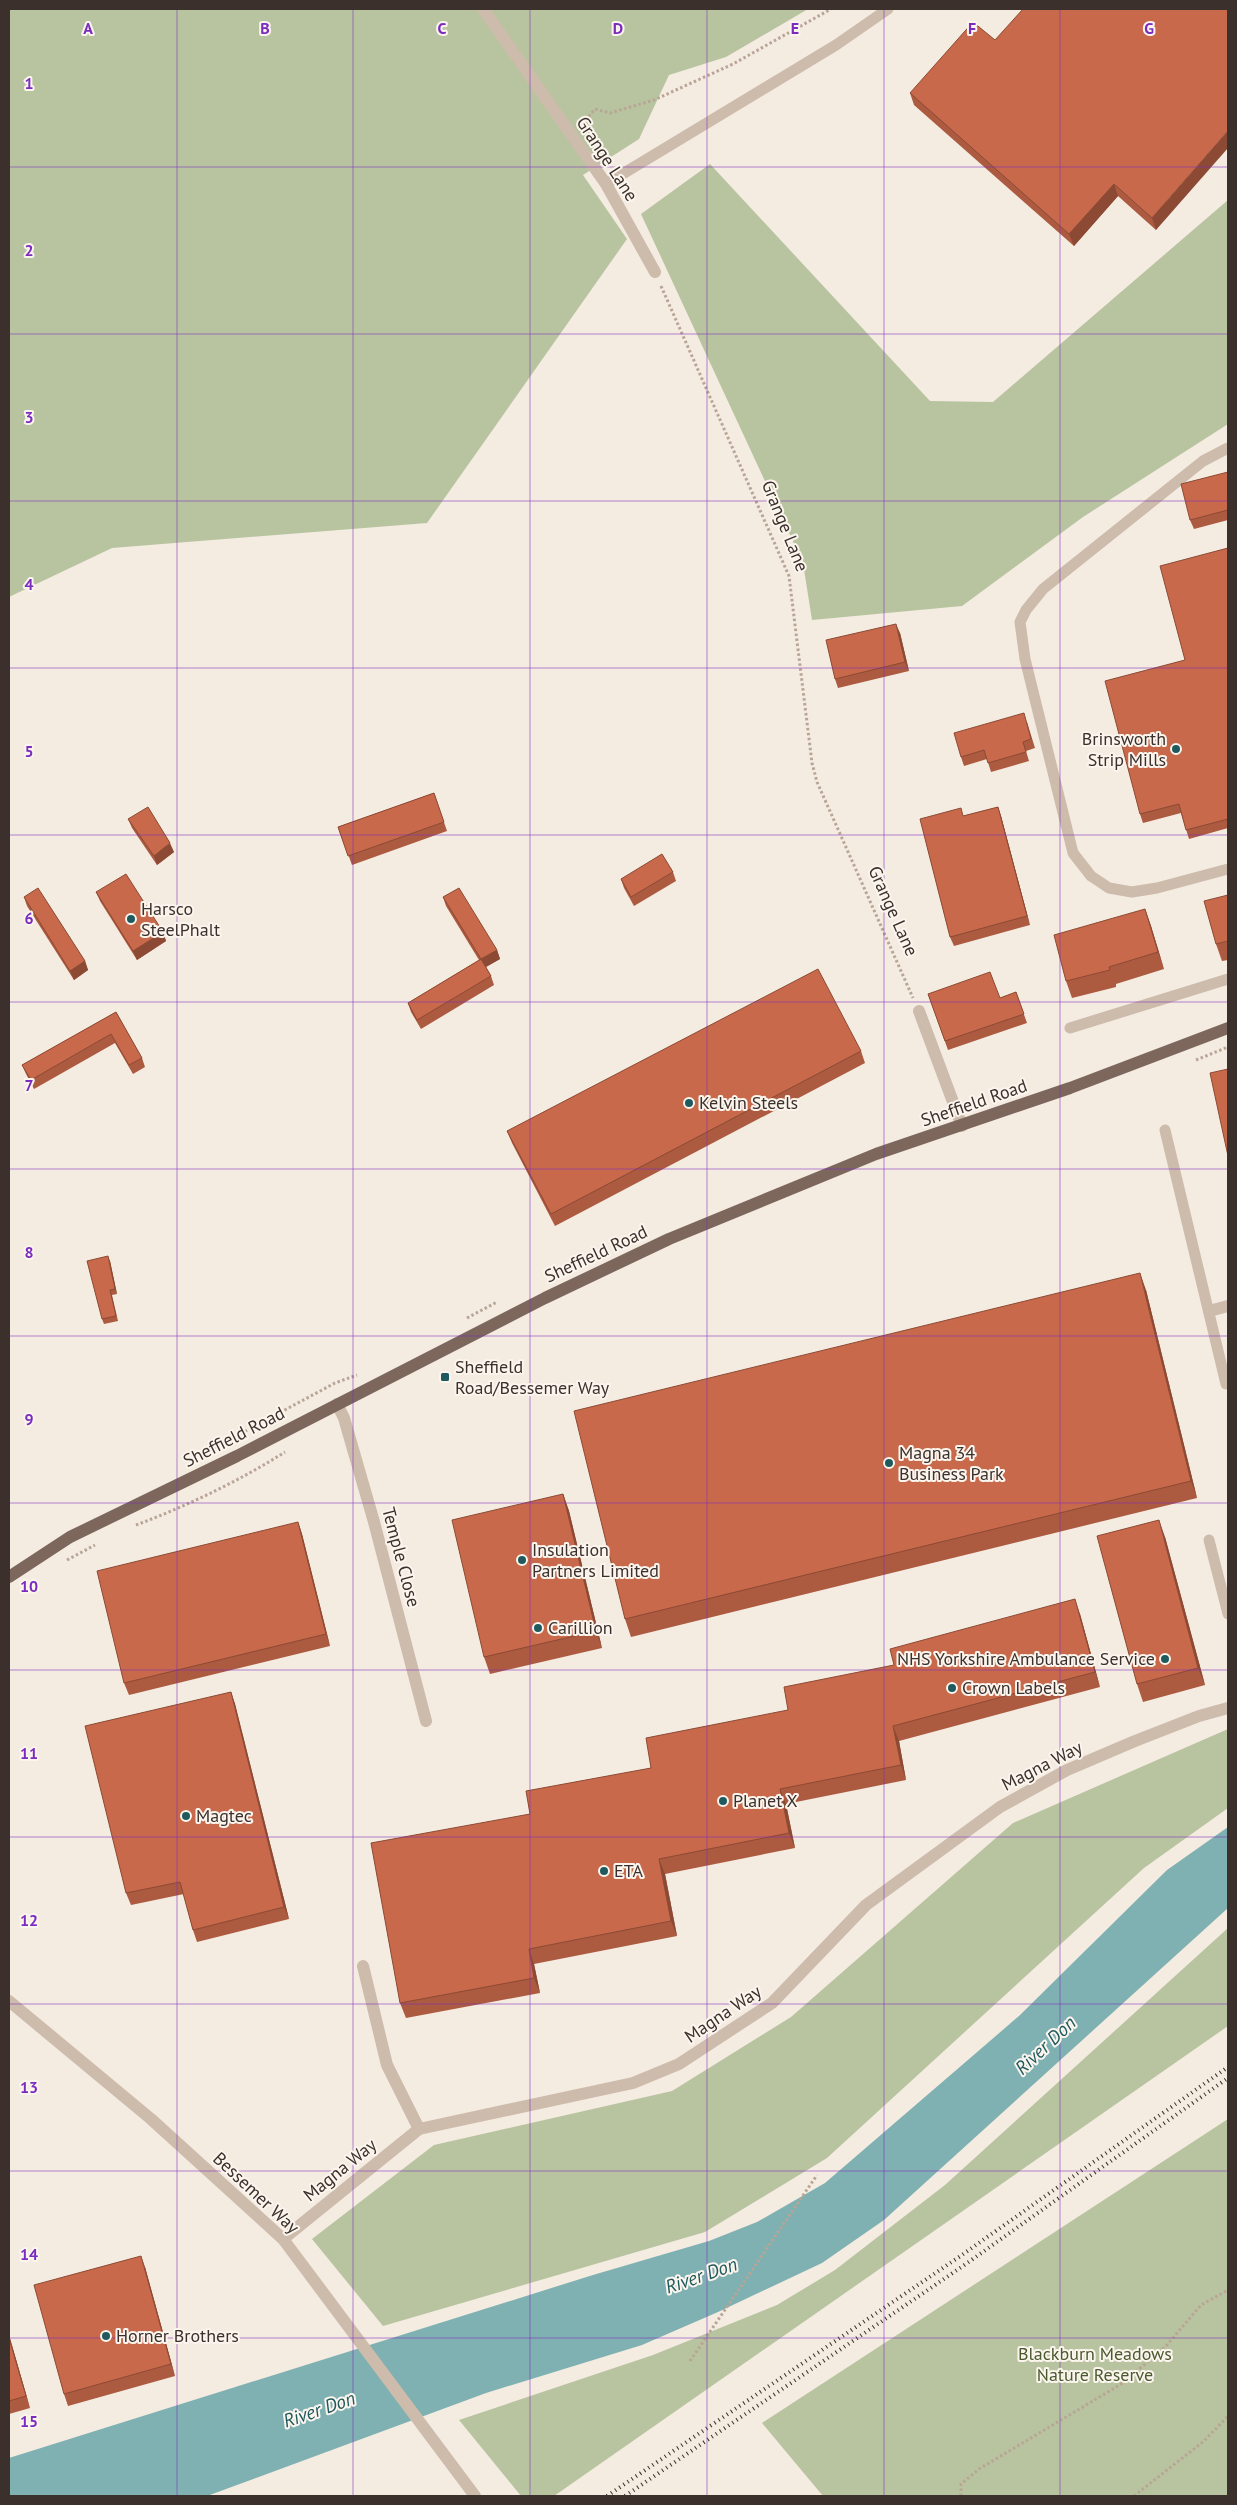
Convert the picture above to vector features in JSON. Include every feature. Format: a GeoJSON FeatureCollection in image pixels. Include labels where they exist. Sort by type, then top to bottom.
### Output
{"type":"FeatureCollection","features":[{"type":"Feature","properties":{"kind":"main road","name":"Sheffield Road"},"geometry":{"type":"LineString","coordinates":[[9,1577],[70,1537],[536,1302],[669,1239],[876,1154],[1070,1088],[1228,1028]]}},
{"type":"Feature","properties":{"kind":"street","name":"Grange Lane"},"geometry":{"type":"LineString","coordinates":[[483,9],[606,184],[655,272]]}},
{"type":"Feature","properties":{"kind":"street"},"geometry":{"type":"LineString","coordinates":[[919,1011],[962,1126]]}},
{"type":"Feature","properties":{"kind":"street"},"geometry":{"type":"LineString","coordinates":[[1209,1311],[1228,1306]]}},
{"type":"Feature","properties":{"kind":"street","name":"Temple Close"},"geometry":{"type":"LineString","coordinates":[[337,1404],[344,1418],[374,1522],[426,1720]]}},
{"type":"Feature","properties":{"kind":"street","name":"Magna Way"},"geometry":{"type":"LineString","coordinates":[[283,2239],[419,2129],[633,2083],[680,2064],[772,2003],[866,1905],[1000,1807],[1067,1770],[1199,1716],[1228,1708]]}},
{"type":"Feature","properties":{"kind":"street"},"geometry":{"type":"LineString","coordinates":[[363,1966],[387,2065],[419,2129]]}},
{"type":"Feature","properties":{"kind":"street","name":"Bessemer Way"},"geometry":{"type":"LineString","coordinates":[[9,2000],[151,2119],[283,2239],[474,2496]]}},
{"type":"Feature","properties":{"kind":"lane"},"geometry":{"type":"LineString","coordinates":[[606,184],[836,45],[888,9]]}},
{"type":"Feature","properties":{"kind":"lane"},"geometry":{"type":"LineString","coordinates":[[1228,448],[1203,461],[1043,589],[1026,610],[1020,622],[1025,659],[1073,853],[1091,876],[1108,888],[1132,892],[1157,888],[1228,869]]}},
{"type":"Feature","properties":{"kind":"lane"},"geometry":{"type":"LineString","coordinates":[[1070,1028],[1228,979]]}},
{"type":"Feature","properties":{"kind":"lane"},"geometry":{"type":"LineString","coordinates":[[1165,1130],[1226,1384]]}},
{"type":"Feature","properties":{"kind":"lane"},"geometry":{"type":"LineString","coordinates":[[1209,1540],[1228,1614]]}},
{"type":"Feature","properties":{"kind":"path"},"geometry":{"type":"LineString","coordinates":[[572,136],[595,110],[610,113],[654,100],[733,64],[831,9]]}},
{"type":"Feature","properties":{"kind":"path","name":"Grange Lane"},"geometry":{"type":"LineString","coordinates":[[655,272],[789,576],[812,763],[817,782],[919,1011]]}},
{"type":"Feature","properties":{"kind":"path"},"geometry":{"type":"LineString","coordinates":[[1192,1061],[1228,1047]]}},
{"type":"Feature","properties":{"kind":"path"},"geometry":{"type":"LineString","coordinates":[[133,1526],[174,1509],[267,1463],[290,1448]]}},
{"type":"Feature","properties":{"kind":"path"},"geometry":{"type":"LineString","coordinates":[[60,1564],[102,1541]]}},
{"type":"Feature","properties":{"kind":"path"},"geometry":{"type":"LineString","coordinates":[[690,2362],[817,2175]]}},
{"type":"Feature","properties":{"kind":"path"},"geometry":{"type":"LineString","coordinates":[[961,2496],[961,2484],[980,2469],[1123,2383],[1166,2346],[1201,2305],[1228,2290]]}},
{"type":"Feature","properties":{"kind":"path"},"geometry":{"type":"LineString","coordinates":[[1134,2496],[1204,2441],[1228,2416]]}},
{"type":"Feature","properties":{"kind":"green space"},"geometry":{"type":"Polygon","coordinates":[[[9,9],[808,9],[726,57],[669,75],[639,139],[583,175],[627,239],[427,523],[112,548],[9,597],[9,9]]]}},
{"type":"Feature","properties":{"kind":"green space"},"geometry":{"type":"Polygon","coordinates":[[[710,164],[930,401],[993,402],[1228,200],[1228,424],[1083,517],[962,606],[812,620],[803,563],[641,214],[710,164]]]}},
{"type":"Feature","properties":{"kind":"green space"},"geometry":{"type":"Polygon","coordinates":[[[1228,1729],[1228,1808],[1144,1868],[827,2158],[705,2232],[383,2326],[312,2239],[434,2145],[672,2091],[791,2017],[1013,1823],[1228,1729]]]}},
{"type":"Feature","properties":{"kind":"green space"},"geometry":{"type":"Polygon","coordinates":[[[1228,1928],[1228,2026],[554,2496],[521,2496],[459,2420],[653,2355],[777,2305],[835,2270],[945,2185],[1228,1928]]]}},
{"type":"Feature","properties":{"kind":"green space","name":"Blackburn Meadows Nature Reserve"},"geometry":{"type":"Polygon","coordinates":[[[1228,2119],[1228,2496],[823,2496],[762,2423],[1228,2119]]]}},
{"type":"Feature","properties":{"kind":"water","name":"River Don"},"geometry":{"type":"Polygon","coordinates":[[[1228,1827],[1228,1908],[884,2220],[822,2263],[642,2345],[486,2393],[207,2496],[9,2496],[9,2458],[593,2275],[709,2241],[757,2222],[825,2183],[1019,2016],[1167,1870],[1228,1827]]]}},
{"type":"Feature","properties":{"kind":"building"},"geometry":{"type":"Polygon","coordinates":[[[1023,9],[1228,9],[1228,131],[1152,218],[1114,184],[1069,234],[910,93],[973,22],[995,40],[1023,9]]]}},
{"type":"Feature","properties":{"kind":"building"},"geometry":{"type":"Polygon","coordinates":[[[1228,472],[1228,510],[1190,520],[1181,484],[1228,472]]]}},
{"type":"Feature","properties":{"kind":"building","name":"Brinsworth Strip Mills"},"geometry":{"type":"Polygon","coordinates":[[[1228,548],[1228,819],[1186,830],[1179,804],[1140,814],[1105,681],[1185,660],[1160,566],[1228,548]]]}},
{"type":"Feature","properties":{"kind":"building"},"geometry":{"type":"Polygon","coordinates":[[[896,624],[905,662],[835,679],[826,640],[896,624]]]}},
{"type":"Feature","properties":{"kind":"building"},"geometry":{"type":"Polygon","coordinates":[[[1024,713],[1031,739],[1023,742],[1026,752],[988,763],[984,750],[961,757],[954,733],[1024,713]]]}},
{"type":"Feature","properties":{"kind":"building"},"geometry":{"type":"Polygon","coordinates":[[[434,793],[444,822],[348,856],[338,827],[434,793]]]}},
{"type":"Feature","properties":{"kind":"building"},"geometry":{"type":"Polygon","coordinates":[[[148,807],[170,843],[154,856],[128,819],[148,807]]]}},
{"type":"Feature","properties":{"kind":"building"},"geometry":{"type":"Polygon","coordinates":[[[998,807],[1027,916],[950,937],[920,819],[961,808],[963,816],[998,807]]]}},
{"type":"Feature","properties":{"kind":"building"},"geometry":{"type":"Polygon","coordinates":[[[662,854],[673,872],[631,897],[621,879],[662,854]]]}},
{"type":"Feature","properties":{"kind":"building"},"geometry":{"type":"Polygon","coordinates":[[[126,874],[163,932],[133,951],[96,892],[126,874]]]}},
{"type":"Feature","properties":{"kind":"building"},"geometry":{"type":"Polygon","coordinates":[[[38,888],[85,961],[70,971],[24,897],[38,888]]]}},
{"type":"Feature","properties":{"kind":"building"},"geometry":{"type":"Polygon","coordinates":[[[459,888],[497,950],[481,959],[443,897],[459,888]]]}},
{"type":"Feature","properties":{"kind":"building"},"geometry":{"type":"Polygon","coordinates":[[[1228,895],[1228,941],[1216,944],[1204,901],[1228,895]]]}},
{"type":"Feature","properties":{"kind":"building"},"geometry":{"type":"Polygon","coordinates":[[[1145,909],[1158,952],[1109,967],[1110,970],[1066,981],[1054,935],[1145,909]]]}},
{"type":"Feature","properties":{"kind":"building"},"geometry":{"type":"Polygon","coordinates":[[[481,959],[491,976],[417,1020],[408,1003],[481,959]]]}},
{"type":"Feature","properties":{"kind":"building","name":"Kelvin Steels"},"geometry":{"type":"Polygon","coordinates":[[[818,969],[861,1051],[551,1214],[507,1131],[818,969]]]}},
{"type":"Feature","properties":{"kind":"building"},"geometry":{"type":"Polygon","coordinates":[[[990,972],[1000,998],[1016,992],[1024,1014],[945,1041],[928,994],[990,972]]]}},
{"type":"Feature","properties":{"kind":"building"},"geometry":{"type":"Polygon","coordinates":[[[116,1012],[142,1058],[129,1065],[111,1034],[31,1080],[22,1065],[116,1012]]]}},
{"type":"Feature","properties":{"kind":"building"},"geometry":{"type":"Polygon","coordinates":[[[1228,1069],[1228,1156],[1210,1073],[1228,1069]]]}},
{"type":"Feature","properties":{"kind":"building"},"geometry":{"type":"Polygon","coordinates":[[[108,1256],[115,1289],[110,1290],[116,1316],[102,1319],[87,1261],[108,1256]]]}},
{"type":"Feature","properties":{"kind":"building","name":"Magna 34 Business Park"},"geometry":{"type":"Polygon","coordinates":[[[1140,1273],[1191,1481],[625,1619],[574,1411],[1140,1273]]]}},
{"type":"Feature","properties":{"kind":"building"},"geometry":{"type":"Polygon","coordinates":[[[563,1494],[596,1631],[484,1657],[452,1520],[563,1494]]]}},
{"type":"Feature","properties":{"kind":"building"},"geometry":{"type":"Polygon","coordinates":[[[1159,1520],[1198,1668],[1137,1684],[1097,1536],[1159,1520]]]}},
{"type":"Feature","properties":{"kind":"building"},"geometry":{"type":"Polygon","coordinates":[[[298,1522],[326,1634],[124,1683],[97,1571],[298,1522]]]}},
{"type":"Feature","properties":{"kind":"building"},"geometry":{"type":"Polygon","coordinates":[[[1075,1599],[1095,1672],[893,1726],[901,1765],[780,1789],[789,1833],[659,1859],[671,1921],[529,1949],[534,1978],[400,2003],[371,1843],[530,1814],[526,1791],[651,1768],[646,1738],[788,1710],[784,1687],[894,1665],[890,1649],[1075,1599]]]}},
{"type":"Feature","properties":{"kind":"building","name":"Magtec"},"geometry":{"type":"Polygon","coordinates":[[[231,1692],[284,1907],[193,1930],[180,1882],[126,1893],[85,1726],[231,1692]]]}},
{"type":"Feature","properties":{"kind":"building","name":"Horner Brothers"},"geometry":{"type":"Polygon","coordinates":[[[141,2256],[171,2364],[64,2394],[34,2285],[141,2256]]]}},
{"type":"Feature","properties":{"kind":"building"},"geometry":{"type":"Polygon","coordinates":[[[9,2338],[26,2396],[9,2401],[9,2338]]]}},
{"type":"Feature","properties":{"kind":"railway"},"geometry":{"type":"LineString","coordinates":[[607,2496],[959,2257],[1228,2067]]}},
{"type":"Feature","properties":{"kind":"railway"},"geometry":{"type":"LineString","coordinates":[[625,2496],[963,2266],[1228,2078]]}},
{"type":"Feature","properties":{"kind":"place","name":"Brinsworth Strip Mills"},"geometry":{"type":"Point","coordinates":[1176,749]}},
{"type":"Feature","properties":{"kind":"place","name":"Harsco SteelPhalt"},"geometry":{"type":"Point","coordinates":[131,919]}},
{"type":"Feature","properties":{"kind":"place","name":"Kelvin Steels"},"geometry":{"type":"Point","coordinates":[689,1103]}},
{"type":"Feature","properties":{"kind":"place","name":"Sheffield Road/Bessemer Way"},"geometry":{"type":"Point","coordinates":[445,1377]}},
{"type":"Feature","properties":{"kind":"place","name":"Magna 34 Business Park"},"geometry":{"type":"Point","coordinates":[889,1463]}},
{"type":"Feature","properties":{"kind":"place","name":"Insulation Partners Limited"},"geometry":{"type":"Point","coordinates":[522,1560]}},
{"type":"Feature","properties":{"kind":"place","name":"Carillion"},"geometry":{"type":"Point","coordinates":[538,1628]}},
{"type":"Feature","properties":{"kind":"place","name":"NHS Yorkshire Ambulance Service"},"geometry":{"type":"Point","coordinates":[1165,1659]}},
{"type":"Feature","properties":{"kind":"place","name":"Crown Labels"},"geometry":{"type":"Point","coordinates":[952,1688]}},
{"type":"Feature","properties":{"kind":"place","name":"Planet X"},"geometry":{"type":"Point","coordinates":[723,1801]}},
{"type":"Feature","properties":{"kind":"place","name":"Magtec"},"geometry":{"type":"Point","coordinates":[186,1816]}},
{"type":"Feature","properties":{"kind":"place","name":"ETA"},"geometry":{"type":"Point","coordinates":[604,1871]}},
{"type":"Feature","properties":{"kind":"place","name":"Horner Brothers"},"geometry":{"type":"Point","coordinates":[106,2336]}}]}
